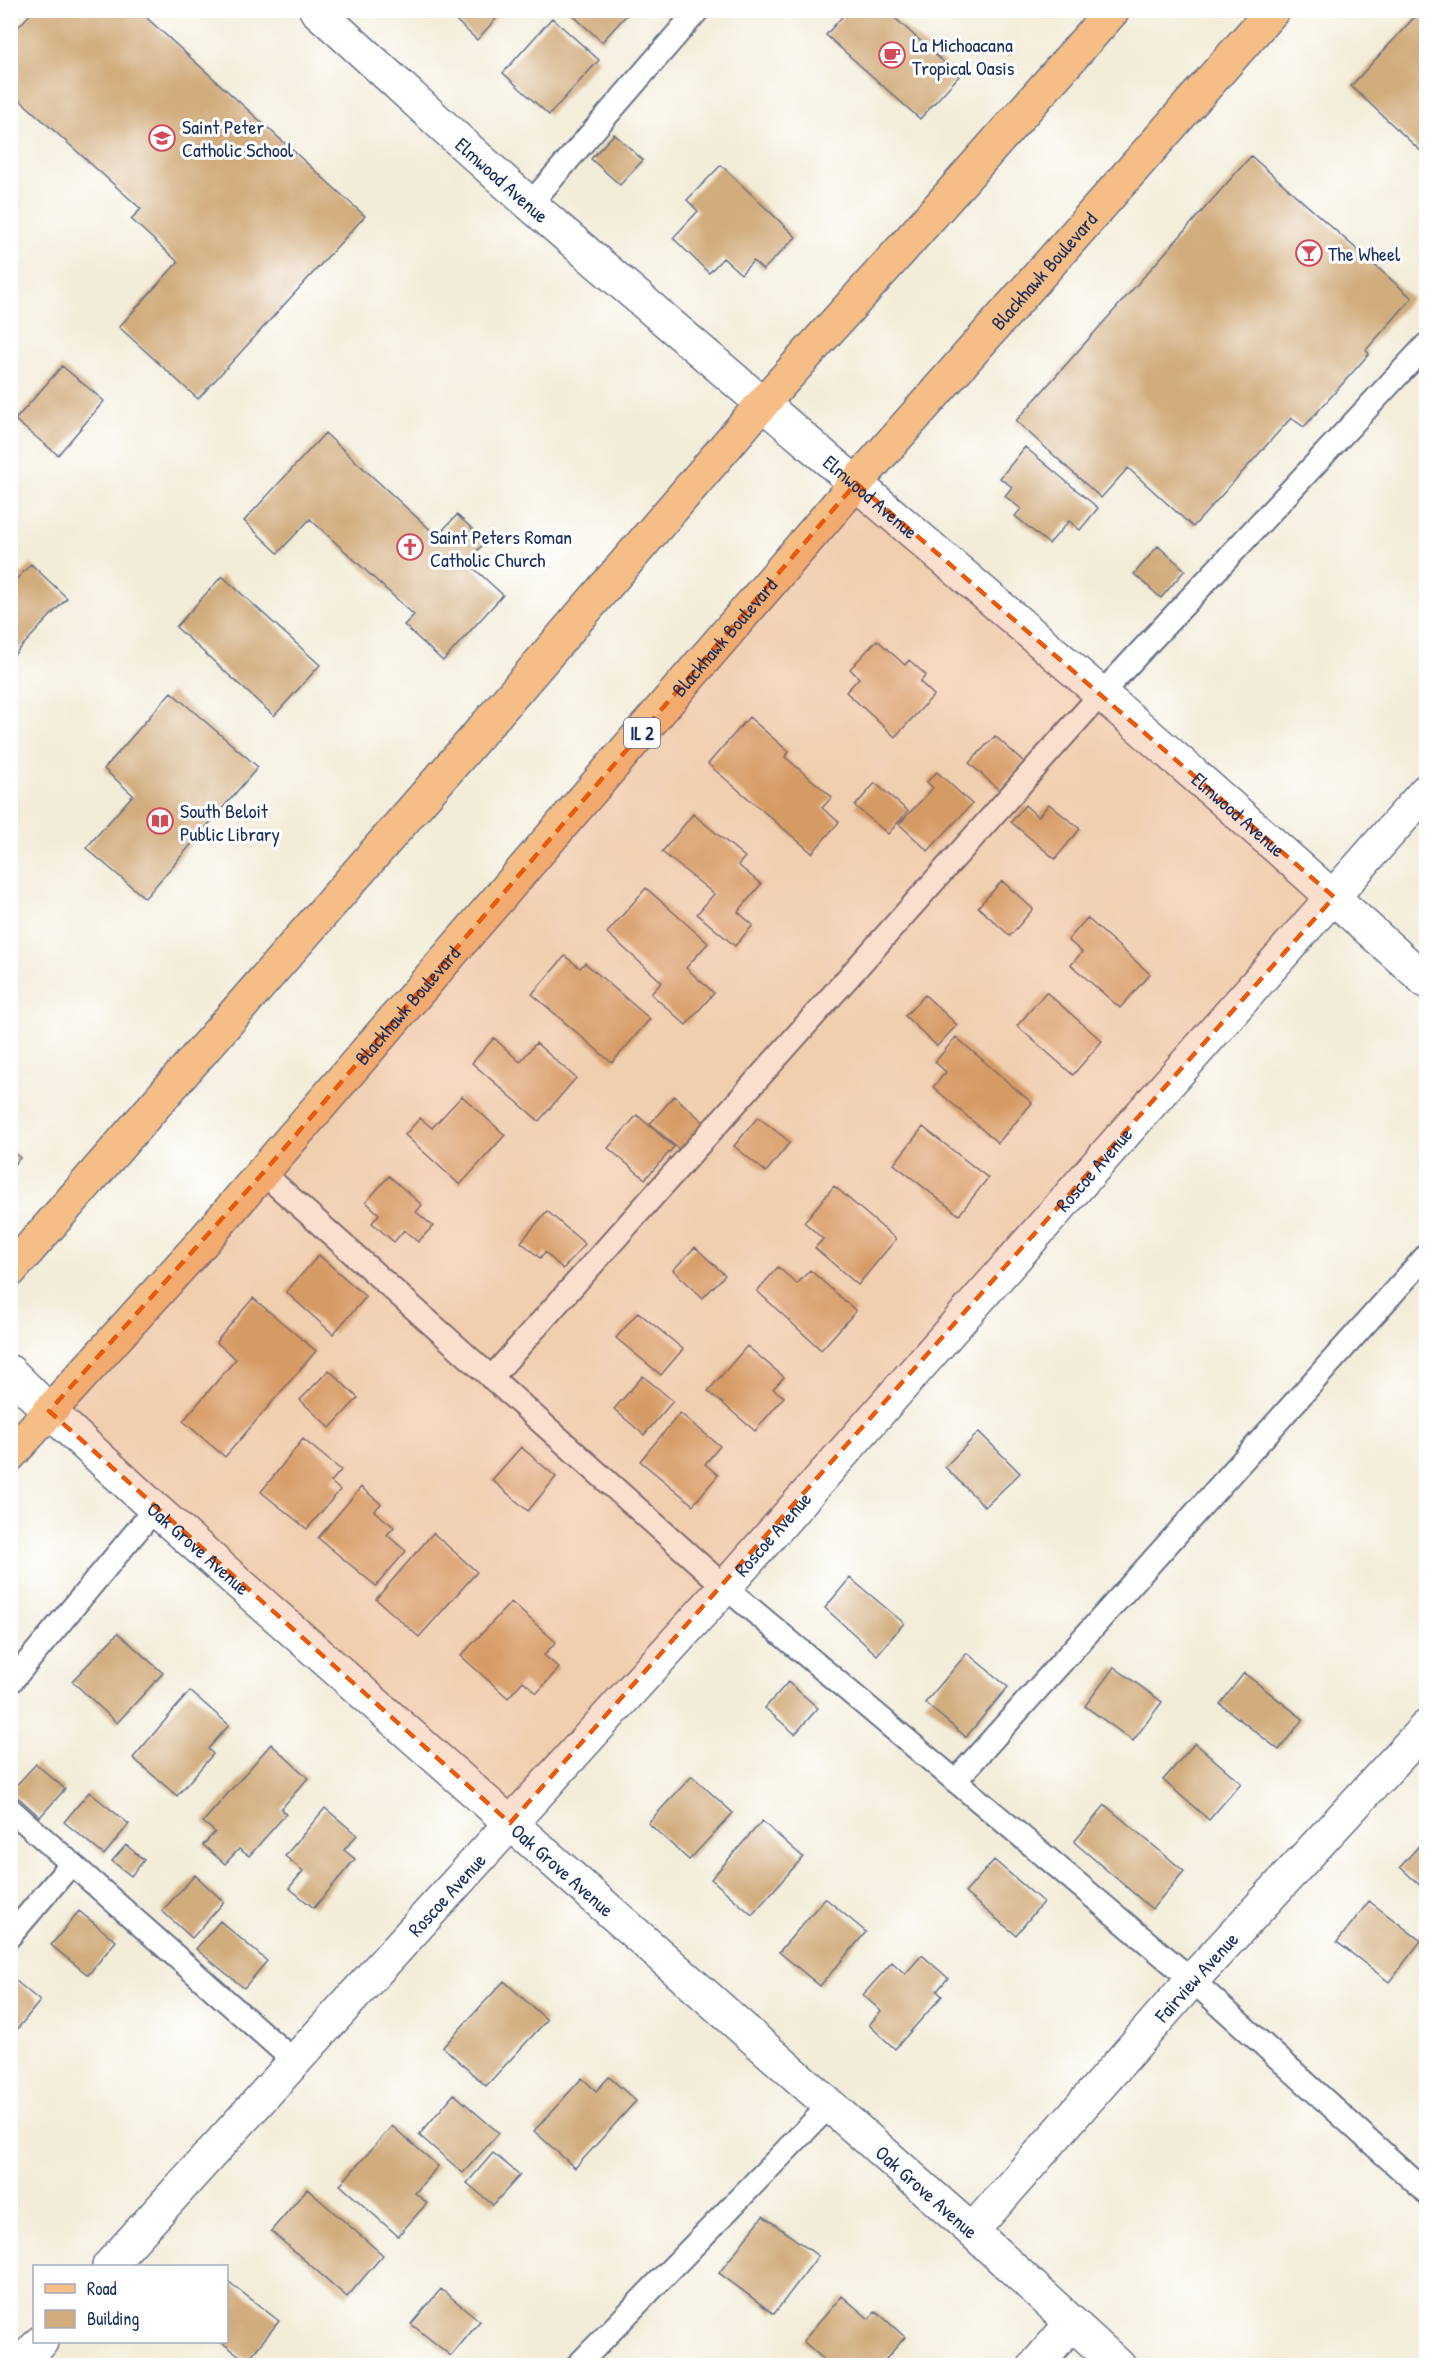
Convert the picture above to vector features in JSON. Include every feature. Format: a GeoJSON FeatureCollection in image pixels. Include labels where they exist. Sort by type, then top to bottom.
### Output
{"type":"FeatureCollection","features":[{"type":"Feature","properties":{"kind":"main road"},"geometry":{"type":"LineString","coordinates":[[10,1271],[448,770],[763,403],[1113,10]]}},
{"type":"Feature","properties":{"kind":"main road","name":"Blackhawk Boulevard"},"geometry":{"type":"LineString","coordinates":[[10,1455],[263,1173],[856,483],[1273,10]]}},
{"type":"Feature","properties":{"kind":"street","name":"Elmwood Avenue"},"geometry":{"type":"LineString","coordinates":[[321,12],[530,204],[1101,694],[1334,897],[1426,981]]}},
{"type":"Feature","properties":{"kind":"street","name":"Roscoe Avenue"},"geometry":{"type":"LineString","coordinates":[[110,2265],[725,1587],[1426,791]]}},
{"type":"Feature","properties":{"kind":"street","name":"Oak Grove Avenue"},"geometry":{"type":"LineString","coordinates":[[10,1372],[155,1509],[972,2231],[1119,2366]]}},
{"type":"Feature","properties":{"kind":"street","name":"Fairview Avenue"},"geometry":{"type":"LineString","coordinates":[[972,2231],[1192,1980],[1426,1727]]}},
{"type":"Feature","properties":{"kind":"street"},"geometry":{"type":"LineString","coordinates":[[1035,2366],[1071,2324]]}},
{"type":"Feature","properties":{"kind":"street"},"geometry":{"type":"LineString","coordinates":[[19,2366],[40,2343]]}},
{"type":"Feature","properties":{"kind":"lane"},"geometry":{"type":"LineString","coordinates":[[530,204],[698,10]]}},
{"type":"Feature","properties":{"kind":"lane"},"geometry":{"type":"LineString","coordinates":[[491,1378],[1101,694],[1426,345]]}},
{"type":"Feature","properties":{"kind":"lane"},"geometry":{"type":"LineString","coordinates":[[263,1173],[725,1587],[1192,1980],[1426,2192]]}},
{"type":"Feature","properties":{"kind":"lane"},"geometry":{"type":"LineString","coordinates":[[955,1781],[1426,1256]]}},
{"type":"Feature","properties":{"kind":"lane"},"geometry":{"type":"LineString","coordinates":[[10,1683],[155,1509]]}},
{"type":"Feature","properties":{"kind":"lane"},"geometry":{"type":"LineString","coordinates":[[10,1809],[295,2062]]}},
{"type":"Feature","properties":{"kind":"lane"},"geometry":{"type":"LineString","coordinates":[[10,1936],[72,1863]]}},
{"type":"Feature","properties":{"kind":"lane"},"geometry":{"type":"LineString","coordinates":[[577,2366],[829,2106]]}},
{"type":"Feature","properties":{"kind":"highlighted area"},"geometry":{"type":"Polygon","coordinates":[[[856,483],[1334,897],[510,1823],[49,1411],[263,1173],[856,483]]]}},
{"type":"Feature","properties":{"kind":"building"},"geometry":{"type":"Polygon","coordinates":[[[34,10],[138,10],[365,216],[198,399],[119,327],[178,262],[131,219],[141,209],[10,91],[10,36],[34,10]]]}},
{"type":"Feature","properties":{"kind":"building"},"geometry":{"type":"Polygon","coordinates":[[[445,10],[504,10],[477,40],[445,10]]]}},
{"type":"Feature","properties":{"kind":"building"},"geometry":{"type":"Polygon","coordinates":[[[567,10],[631,10],[602,42],[567,10]]]}},
{"type":"Feature","properties":{"kind":"building","name":"La Michoacana Tropical Oasis"},"geometry":{"type":"Polygon","coordinates":[[[848,10],[886,10],[959,76],[920,119],[826,35],[848,10]]]}},
{"type":"Feature","properties":{"kind":"building"},"geometry":{"type":"Polygon","coordinates":[[[1421,10],[1426,10],[1426,156],[1351,86],[1421,10]]]}},
{"type":"Feature","properties":{"kind":"building"},"geometry":{"type":"Polygon","coordinates":[[[552,18],[599,60],[549,115],[503,73],[552,18]]]}},
{"type":"Feature","properties":{"kind":"building"},"geometry":{"type":"Polygon","coordinates":[[[614,134],[643,160],[620,185],[591,159],[614,134]]]}},
{"type":"Feature","properties":{"kind":"building"},"geometry":{"type":"Polygon","coordinates":[[[1251,156],[1412,298],[1366,350],[1369,354],[1304,427],[1291,418],[1193,527],[1128,468],[1101,498],[1016,421],[1251,156]]]}},
{"type":"Feature","properties":{"kind":"building"},"geometry":{"type":"Polygon","coordinates":[[[721,165],[796,237],[763,270],[753,261],[741,274],[723,258],[709,273],[673,238],[698,211],[687,200],[721,165]]]}},
{"type":"Feature","properties":{"kind":"building"},"geometry":{"type":"Polygon","coordinates":[[[62,366],[104,401],[58,455],[15,420],[62,366]]]}},
{"type":"Feature","properties":{"kind":"building","name":"Saint Peters Roman Catholic Church"},"geometry":{"type":"Polygon","coordinates":[[[325,433],[437,536],[457,515],[486,541],[467,562],[503,595],[443,661],[404,625],[414,615],[310,519],[278,553],[244,521],[325,433]]]}},
{"type":"Feature","properties":{"kind":"building"},"geometry":{"type":"Polygon","coordinates":[[[1025,447],[1098,508],[1080,530],[1069,521],[1049,544],[1015,516],[1021,509],[1005,496],[1012,487],[1000,478],[1025,447]]]}},
{"type":"Feature","properties":{"kind":"building"},"geometry":{"type":"Polygon","coordinates":[[[1158,546],[1185,570],[1161,598],[1134,574],[1158,546]]]}},
{"type":"Feature","properties":{"kind":"building"},"geometry":{"type":"Polygon","coordinates":[[[31,564],[67,598],[13,656],[10,653],[10,586],[31,564]]]}},
{"type":"Feature","properties":{"kind":"building"},"geometry":{"type":"Polygon","coordinates":[[[222,576],[320,665],[274,716],[176,627],[222,576]]]}},
{"type":"Feature","properties":{"kind":"building"},"geometry":{"type":"Polygon","coordinates":[[[877,640],[905,665],[909,660],[926,675],[920,682],[934,695],[895,737],[846,692],[859,678],[850,669],[877,640]]]}},
{"type":"Feature","properties":{"kind":"building","name":"South Beloit Public Library"},"geometry":{"type":"Polygon","coordinates":[[[171,692],[258,767],[145,898],[86,848],[133,795],[104,769],[171,692]]]}},
{"type":"Feature","properties":{"kind":"building"},"geometry":{"type":"Polygon","coordinates":[[[749,717],[789,752],[785,757],[832,797],[822,808],[839,822],[812,853],[708,764],[749,717]]]}},
{"type":"Feature","properties":{"kind":"building"},"geometry":{"type":"Polygon","coordinates":[[[995,736],[1024,762],[999,790],[969,763],[995,736]]]}},
{"type":"Feature","properties":{"kind":"building"},"geometry":{"type":"Polygon","coordinates":[[[937,772],[972,804],[928,851],[899,824],[933,788],[927,782],[937,772]]]}},
{"type":"Feature","properties":{"kind":"building"},"geometry":{"type":"Polygon","coordinates":[[[875,783],[908,811],[888,834],[855,806],[875,783]]]}},
{"type":"Feature","properties":{"kind":"building"},"geometry":{"type":"Polygon","coordinates":[[[1049,804],[1080,829],[1055,859],[1011,822],[1025,805],[1038,817],[1049,804]]]}},
{"type":"Feature","properties":{"kind":"building"},"geometry":{"type":"Polygon","coordinates":[[[693,814],[745,857],[738,865],[761,884],[738,912],[753,925],[735,946],[697,914],[714,894],[662,852],[693,814]]]}},
{"type":"Feature","properties":{"kind":"building"},"geometry":{"type":"Polygon","coordinates":[[[1002,881],[1033,909],[1010,936],[978,907],[1002,881]]]}},
{"type":"Feature","properties":{"kind":"building"},"geometry":{"type":"Polygon","coordinates":[[[646,888],[708,943],[686,968],[714,993],[686,1025],[651,994],[662,982],[607,933],[646,888]]]}},
{"type":"Feature","properties":{"kind":"building"},"geometry":{"type":"Polygon","coordinates":[[[1087,918],[1150,974],[1120,1008],[1071,965],[1082,952],[1068,940],[1087,918]]]}},
{"type":"Feature","properties":{"kind":"building"},"geometry":{"type":"Polygon","coordinates":[[[565,956],[580,968],[585,963],[650,1019],[612,1063],[532,994],[565,956]]]}},
{"type":"Feature","properties":{"kind":"building"},"geometry":{"type":"Polygon","coordinates":[[[1046,992],[1102,1041],[1073,1075],[1017,1026],[1046,992]]]}},
{"type":"Feature","properties":{"kind":"building"},"geometry":{"type":"Polygon","coordinates":[[[925,995],[957,1025],[937,1046],[905,1016],[925,995]]]}},
{"type":"Feature","properties":{"kind":"building"},"geometry":{"type":"Polygon","coordinates":[[[956,1037],[1032,1103],[998,1143],[933,1087],[946,1072],[935,1062],[956,1037]]]}},
{"type":"Feature","properties":{"kind":"building"},"geometry":{"type":"Polygon","coordinates":[[[494,1038],[520,1062],[536,1043],[576,1078],[539,1121],[472,1063],[494,1038]]]}},
{"type":"Feature","properties":{"kind":"building"},"geometry":{"type":"Polygon","coordinates":[[[462,1096],[505,1135],[460,1185],[405,1135],[420,1118],[432,1128],[462,1096]]]}},
{"type":"Feature","properties":{"kind":"building"},"geometry":{"type":"Polygon","coordinates":[[[674,1096],[707,1125],[683,1153],[650,1124],[674,1096]]]}},
{"type":"Feature","properties":{"kind":"building"},"geometry":{"type":"Polygon","coordinates":[[[637,1115],[674,1147],[645,1179],[608,1148],[637,1115]]]}},
{"type":"Feature","properties":{"kind":"building"},"geometry":{"type":"Polygon","coordinates":[[[758,1117],[790,1142],[766,1172],[734,1146],[758,1117]]]}},
{"type":"Feature","properties":{"kind":"building"},"geometry":{"type":"Polygon","coordinates":[[[923,1127],[988,1178],[959,1215],[894,1164],[923,1127]]]}},
{"type":"Feature","properties":{"kind":"building"},"geometry":{"type":"Polygon","coordinates":[[[10,1149],[20,1158],[10,1169],[10,1149]]]}},
{"type":"Feature","properties":{"kind":"building"},"geometry":{"type":"Polygon","coordinates":[[[389,1176],[422,1205],[416,1212],[433,1226],[418,1242],[404,1230],[394,1242],[372,1223],[379,1214],[366,1202],[389,1176]]]}},
{"type":"Feature","properties":{"kind":"building"},"geometry":{"type":"Polygon","coordinates":[[[834,1186],[896,1239],[858,1285],[815,1248],[823,1239],[804,1222],[834,1186]]]}},
{"type":"Feature","properties":{"kind":"building"},"geometry":{"type":"Polygon","coordinates":[[[547,1211],[585,1244],[563,1269],[545,1252],[540,1258],[521,1242],[547,1211]]]}},
{"type":"Feature","properties":{"kind":"building"},"geometry":{"type":"Polygon","coordinates":[[[695,1247],[725,1275],[703,1298],[673,1270],[695,1247]]]}},
{"type":"Feature","properties":{"kind":"building"},"geometry":{"type":"Polygon","coordinates":[[[319,1255],[366,1297],[333,1334],[286,1292],[319,1255]]]}},
{"type":"Feature","properties":{"kind":"building"},"geometry":{"type":"Polygon","coordinates":[[[778,1267],[797,1284],[810,1270],[856,1311],[821,1350],[757,1291],[778,1267]]]}},
{"type":"Feature","properties":{"kind":"building"},"geometry":{"type":"Polygon","coordinates":[[[253,1298],[316,1351],[225,1457],[183,1421],[236,1359],[216,1342],[253,1298]]]}},
{"type":"Feature","properties":{"kind":"building"},"geometry":{"type":"Polygon","coordinates":[[[638,1312],[683,1349],[661,1375],[616,1338],[638,1312]]]}},
{"type":"Feature","properties":{"kind":"building"},"geometry":{"type":"Polygon","coordinates":[[[747,1346],[784,1377],[773,1389],[784,1397],[755,1431],[708,1391],[747,1346]]]}},
{"type":"Feature","properties":{"kind":"building"},"geometry":{"type":"Polygon","coordinates":[[[329,1370],[358,1398],[330,1428],[300,1400],[329,1370]]]}},
{"type":"Feature","properties":{"kind":"building"},"geometry":{"type":"Polygon","coordinates":[[[643,1376],[673,1401],[644,1435],[614,1409],[643,1376]]]}},
{"type":"Feature","properties":{"kind":"building"},"geometry":{"type":"Polygon","coordinates":[[[680,1413],[720,1446],[705,1464],[718,1475],[693,1505],[640,1461],[680,1413]]]}},
{"type":"Feature","properties":{"kind":"building"},"geometry":{"type":"Polygon","coordinates":[[[979,1432],[1020,1473],[985,1507],[945,1467],[979,1432]]]}},
{"type":"Feature","properties":{"kind":"building"},"geometry":{"type":"Polygon","coordinates":[[[303,1439],[341,1470],[331,1482],[340,1490],[307,1529],[261,1492],[303,1439]]]}},
{"type":"Feature","properties":{"kind":"building"},"geometry":{"type":"Polygon","coordinates":[[[521,1447],[556,1477],[528,1511],[492,1480],[521,1447]]]}},
{"type":"Feature","properties":{"kind":"building"},"geometry":{"type":"Polygon","coordinates":[[[361,1487],[381,1504],[374,1511],[394,1527],[387,1535],[406,1551],[376,1586],[318,1538],[361,1487]]]}},
{"type":"Feature","properties":{"kind":"building"},"geometry":{"type":"Polygon","coordinates":[[[433,1533],[477,1572],[419,1637],[376,1599],[433,1533]]]}},
{"type":"Feature","properties":{"kind":"building"},"geometry":{"type":"Polygon","coordinates":[[[850,1578],[904,1623],[877,1655],[825,1608],[850,1578]]]}},
{"type":"Feature","properties":{"kind":"building"},"geometry":{"type":"Polygon","coordinates":[[[511,1602],[556,1642],[544,1655],[559,1668],[537,1693],[523,1681],[508,1698],[461,1656],[511,1602]]]}},
{"type":"Feature","properties":{"kind":"building"},"geometry":{"type":"Polygon","coordinates":[[[118,1633],[163,1673],[117,1723],[72,1681],[118,1633]]]}},
{"type":"Feature","properties":{"kind":"building"},"geometry":{"type":"Polygon","coordinates":[[[967,1653],[1008,1687],[966,1737],[925,1703],[967,1653]]]}},
{"type":"Feature","properties":{"kind":"building"},"geometry":{"type":"Polygon","coordinates":[[[1114,1667],[1162,1702],[1133,1741],[1085,1706],[1114,1667]]]}},
{"type":"Feature","properties":{"kind":"building"},"geometry":{"type":"Polygon","coordinates":[[[1244,1673],[1303,1719],[1279,1750],[1220,1704],[1244,1673]]]}},
{"type":"Feature","properties":{"kind":"building"},"geometry":{"type":"Polygon","coordinates":[[[788,1682],[818,1708],[795,1734],[765,1708],[788,1682]]]}},
{"type":"Feature","properties":{"kind":"building"},"geometry":{"type":"Polygon","coordinates":[[[190,1691],[229,1725],[208,1749],[213,1754],[177,1796],[133,1758],[190,1691]]]}},
{"type":"Feature","properties":{"kind":"building"},"geometry":{"type":"Polygon","coordinates":[[[1195,1743],[1241,1783],[1209,1820],[1163,1780],[1195,1743]]]}},
{"type":"Feature","properties":{"kind":"building"},"geometry":{"type":"Polygon","coordinates":[[[271,1744],[308,1778],[281,1809],[286,1814],[249,1856],[239,1849],[225,1864],[203,1845],[215,1832],[203,1822],[271,1744]]]}},
{"type":"Feature","properties":{"kind":"building"},"geometry":{"type":"Polygon","coordinates":[[[36,1764],[65,1789],[40,1817],[11,1791],[36,1764]]]}},
{"type":"Feature","properties":{"kind":"building"},"geometry":{"type":"Polygon","coordinates":[[[692,1776],[733,1813],[689,1860],[648,1823],[692,1776]]]}},
{"type":"Feature","properties":{"kind":"building"},"geometry":{"type":"Polygon","coordinates":[[[89,1792],[129,1824],[104,1855],[64,1822],[89,1792]]]}},
{"type":"Feature","properties":{"kind":"building"},"geometry":{"type":"Polygon","coordinates":[[[1105,1805],[1184,1871],[1152,1909],[1074,1842],[1105,1805]]]}},
{"type":"Feature","properties":{"kind":"building"},"geometry":{"type":"Polygon","coordinates":[[[325,1808],[357,1835],[344,1850],[355,1859],[314,1908],[289,1888],[303,1871],[285,1856],[325,1808]]]}},
{"type":"Feature","properties":{"kind":"building"},"geometry":{"type":"Polygon","coordinates":[[[762,1821],[803,1857],[752,1915],[711,1879],[762,1821]]]}},
{"type":"Feature","properties":{"kind":"building"},"geometry":{"type":"Polygon","coordinates":[[[1426,1838],[1426,1891],[1400,1867],[1426,1838]]]}},
{"type":"Feature","properties":{"kind":"building"},"geometry":{"type":"Polygon","coordinates":[[[126,1845],[144,1860],[131,1876],[112,1861],[126,1845]]]}},
{"type":"Feature","properties":{"kind":"building"},"geometry":{"type":"Polygon","coordinates":[[[994,1860],[1043,1902],[1016,1935],[965,1893],[994,1860]]]}},
{"type":"Feature","properties":{"kind":"building"},"geometry":{"type":"Polygon","coordinates":[[[195,1875],[224,1902],[192,1938],[162,1911],[195,1875]]]}},
{"type":"Feature","properties":{"kind":"building"},"geometry":{"type":"Polygon","coordinates":[[[825,1898],[866,1932],[820,1986],[779,1952],[825,1898]]]}},
{"type":"Feature","properties":{"kind":"building"},"geometry":{"type":"Polygon","coordinates":[[[1369,1901],[1421,1941],[1389,1982],[1337,1942],[1369,1901]]]}},
{"type":"Feature","properties":{"kind":"building"},"geometry":{"type":"Polygon","coordinates":[[[79,1911],[116,1941],[88,1975],[51,1945],[79,1911]]]}},
{"type":"Feature","properties":{"kind":"building"},"geometry":{"type":"Polygon","coordinates":[[[220,1921],[267,1961],[244,1988],[196,1949],[220,1921]]]}},
{"type":"Feature","properties":{"kind":"building"},"geometry":{"type":"Polygon","coordinates":[[[922,1955],[948,1978],[937,1991],[942,1996],[895,2049],[869,2025],[881,2011],[863,1995],[892,1962],[905,1974],[922,1955]]]}},
{"type":"Feature","properties":{"kind":"building"},"geometry":{"type":"Polygon","coordinates":[[[10,1976],[40,2001],[15,2032],[10,2028],[10,1976]]]}},
{"type":"Feature","properties":{"kind":"building"},"geometry":{"type":"Polygon","coordinates":[[[504,1981],[547,2020],[486,2086],[443,2047],[504,1981]]]}},
{"type":"Feature","properties":{"kind":"building"},"geometry":{"type":"Polygon","coordinates":[[[609,2077],[636,2101],[575,2168],[534,2131],[582,2078],[596,2091],[609,2077]]]}},
{"type":"Feature","properties":{"kind":"building"},"geometry":{"type":"Polygon","coordinates":[[[454,2094],[499,2133],[463,2173],[419,2135],[454,2094]]]}},
{"type":"Feature","properties":{"kind":"building"},"geometry":{"type":"Polygon","coordinates":[[[392,2126],[438,2166],[415,2193],[427,2203],[398,2236],[340,2185],[392,2126]]]}},
{"type":"Feature","properties":{"kind":"building"},"geometry":{"type":"Polygon","coordinates":[[[493,2153],[520,2175],[493,2205],[467,2183],[493,2153]]]}},
{"type":"Feature","properties":{"kind":"building"},"geometry":{"type":"Polygon","coordinates":[[[307,2189],[383,2255],[347,2297],[271,2231],[307,2189]]]}},
{"type":"Feature","properties":{"kind":"building"},"geometry":{"type":"Polygon","coordinates":[[[763,2216],[818,2256],[774,2314],[719,2273],[763,2216]]]}},
{"type":"Feature","properties":{"kind":"building"},"geometry":{"type":"Polygon","coordinates":[[[228,2283],[279,2321],[247,2361],[222,2343],[228,2343],[228,2283]]]}},
{"type":"Feature","properties":{"kind":"building"},"geometry":{"type":"Polygon","coordinates":[[[441,2289],[480,2321],[451,2356],[411,2324],[441,2289]]]}},
{"type":"Feature","properties":{"kind":"building"},"geometry":{"type":"Polygon","coordinates":[[[842,2296],[869,2319],[876,2311],[905,2337],[880,2366],[831,2366],[803,2341],[842,2296]]]}},
{"type":"Feature","properties":{"kind":"place","name":"La Michoacana Tropical Oasis"},"geometry":{"type":"Point","coordinates":[892,55]}},
{"type":"Feature","properties":{"kind":"place","name":"Saint Peter Catholic School"},"geometry":{"type":"Point","coordinates":[162,138]}},
{"type":"Feature","properties":{"kind":"place","name":"The Wheel"},"geometry":{"type":"Point","coordinates":[1309,253]}},
{"type":"Feature","properties":{"kind":"place","name":"Saint Peters Roman Catholic Church"},"geometry":{"type":"Point","coordinates":[410,547]}},
{"type":"Feature","properties":{"kind":"place","name":"South Beloit Public Library"},"geometry":{"type":"Point","coordinates":[160,821]}}]}
